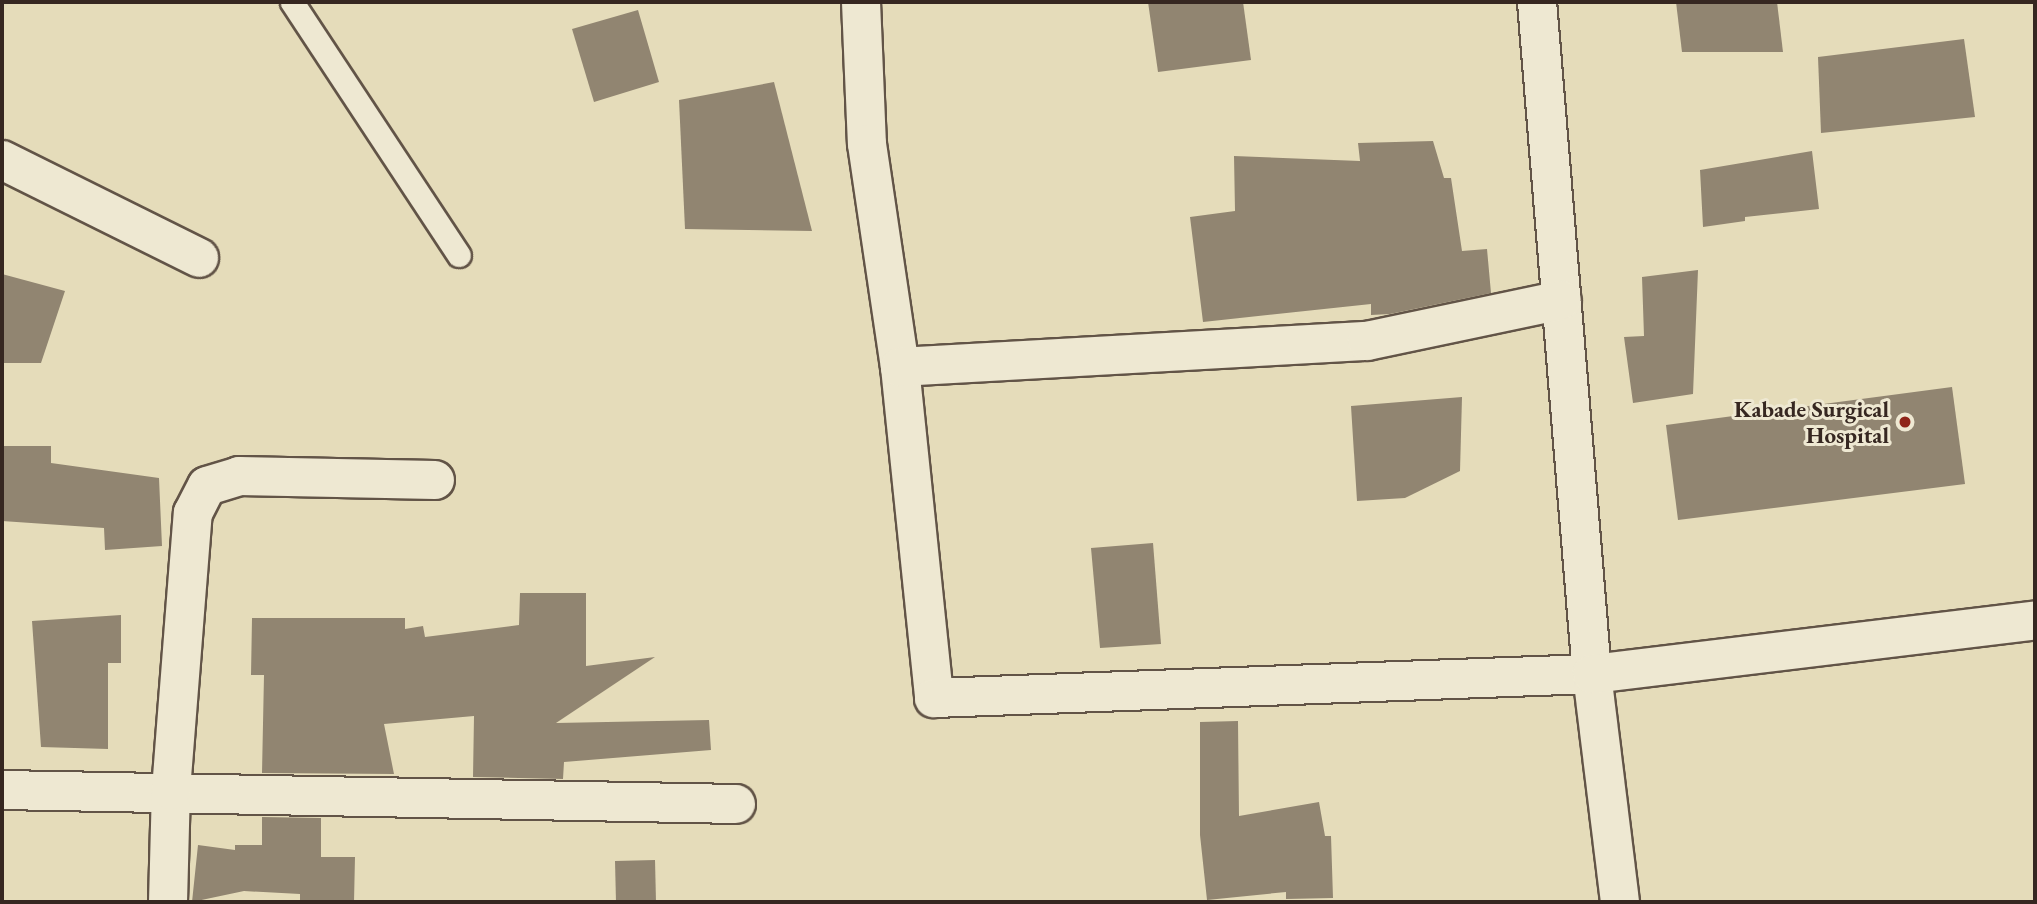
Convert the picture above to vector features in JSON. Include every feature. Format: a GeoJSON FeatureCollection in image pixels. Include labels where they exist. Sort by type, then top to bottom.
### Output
{"type":"FeatureCollection","features":[{"type":"Feature","properties":{"kind":"street"},"geometry":{"type":"LineString","coordinates":[[861,2],[867,144],[900,367],[934,698],[1592,674],[2035,620]]}},
{"type":"Feature","properties":{"kind":"street"},"geometry":{"type":"LineString","coordinates":[[1537,2],[1592,674],[1620,902]]}},
{"type":"Feature","properties":{"kind":"street"},"geometry":{"type":"LineString","coordinates":[[2,160],[199,258]]}},
{"type":"Feature","properties":{"kind":"street"},"geometry":{"type":"LineString","coordinates":[[900,367],[1367,341],[1562,300]]}},
{"type":"Feature","properties":{"kind":"street"},"geometry":{"type":"LineString","coordinates":[[168,902],[171,790],[193,513],[207,486],[239,476],[435,480]]}},
{"type":"Feature","properties":{"kind":"street"},"geometry":{"type":"LineString","coordinates":[[2,790],[171,790],[736,804]]}},
{"type":"Feature","properties":{"kind":"lane"},"geometry":{"type":"LineString","coordinates":[[292,2],[459,255]]}},
{"type":"Feature","properties":{"kind":"building"},"geometry":{"type":"Polygon","coordinates":[[[1148,2],[1243,2],[1251,60],[1158,72],[1148,2]]]}},
{"type":"Feature","properties":{"kind":"building"},"geometry":{"type":"Polygon","coordinates":[[[1676,2],[1777,2],[1783,52],[1682,52],[1676,2]]]}},
{"type":"Feature","properties":{"kind":"building"},"geometry":{"type":"Polygon","coordinates":[[[638,10],[659,82],[594,102],[572,29],[638,10]]]}},
{"type":"Feature","properties":{"kind":"building"},"geometry":{"type":"Polygon","coordinates":[[[1964,39],[1975,117],[1821,133],[1818,57],[1964,39]]]}},
{"type":"Feature","properties":{"kind":"building"},"geometry":{"type":"Polygon","coordinates":[[[774,82],[812,231],[685,229],[679,100],[774,82]]]}},
{"type":"Feature","properties":{"kind":"building"},"geometry":{"type":"Polygon","coordinates":[[[1433,141],[1444,178],[1451,178],[1462,251],[1487,249],[1491,293],[1390,314],[1371,315],[1371,304],[1203,322],[1190,217],[1235,211],[1234,156],[1360,161],[1358,143],[1433,141]]]}},
{"type":"Feature","properties":{"kind":"building"},"geometry":{"type":"Polygon","coordinates":[[[1812,151],[1819,209],[1745,217],[1745,221],[1703,227],[1700,170],[1812,151]]]}},
{"type":"Feature","properties":{"kind":"building"},"geometry":{"type":"Polygon","coordinates":[[[1698,270],[1693,394],[1633,403],[1624,337],[1644,336],[1642,277],[1698,270]]]}},
{"type":"Feature","properties":{"kind":"building"},"geometry":{"type":"Polygon","coordinates":[[[2,274],[65,291],[41,363],[2,363],[2,274]]]}},
{"type":"Feature","properties":{"kind":"building"},"geometry":{"type":"Polygon","coordinates":[[[1952,387],[1965,484],[1678,520],[1666,425],[1952,387]]]}},
{"type":"Feature","properties":{"kind":"building"},"geometry":{"type":"Polygon","coordinates":[[[1462,397],[1460,471],[1405,498],[1357,501],[1351,406],[1462,397]]]}},
{"type":"Feature","properties":{"kind":"building"},"geometry":{"type":"Polygon","coordinates":[[[2,446],[51,446],[51,463],[159,478],[162,546],[105,550],[104,528],[2,521],[2,446]]]}},
{"type":"Feature","properties":{"kind":"building"},"geometry":{"type":"Polygon","coordinates":[[[1153,543],[1161,644],[1100,648],[1091,548],[1153,543]]]}},
{"type":"Feature","properties":{"kind":"building"},"geometry":{"type":"Polygon","coordinates":[[[520,593],[586,593],[586,666],[655,657],[556,723],[709,720],[711,750],[564,762],[563,779],[473,777],[474,716],[384,724],[394,774],[262,773],[264,675],[251,675],[252,618],[405,618],[405,629],[423,626],[425,637],[519,625],[520,593]]]}},
{"type":"Feature","properties":{"kind":"building"},"geometry":{"type":"Polygon","coordinates":[[[121,615],[121,663],[108,663],[108,749],[41,747],[32,621],[121,615]]]}},
{"type":"Feature","properties":{"kind":"building"},"geometry":{"type":"Polygon","coordinates":[[[1238,721],[1239,816],[1319,802],[1325,836],[1331,836],[1333,898],[1286,899],[1286,892],[1207,900],[1200,835],[1200,722],[1238,721]]]}},
{"type":"Feature","properties":{"kind":"building"},"geometry":{"type":"Polygon","coordinates":[[[262,817],[321,818],[321,857],[355,857],[354,902],[300,902],[300,894],[244,891],[192,902],[198,845],[235,850],[235,845],[262,845],[262,817]]]}},
{"type":"Feature","properties":{"kind":"building"},"geometry":{"type":"Polygon","coordinates":[[[655,860],[656,902],[616,902],[615,861],[655,860]]]}},
{"type":"Feature","properties":{"kind":"place","name":"Kabade Surgical Hospital"},"geometry":{"type":"Point","coordinates":[1905,422]}}]}
